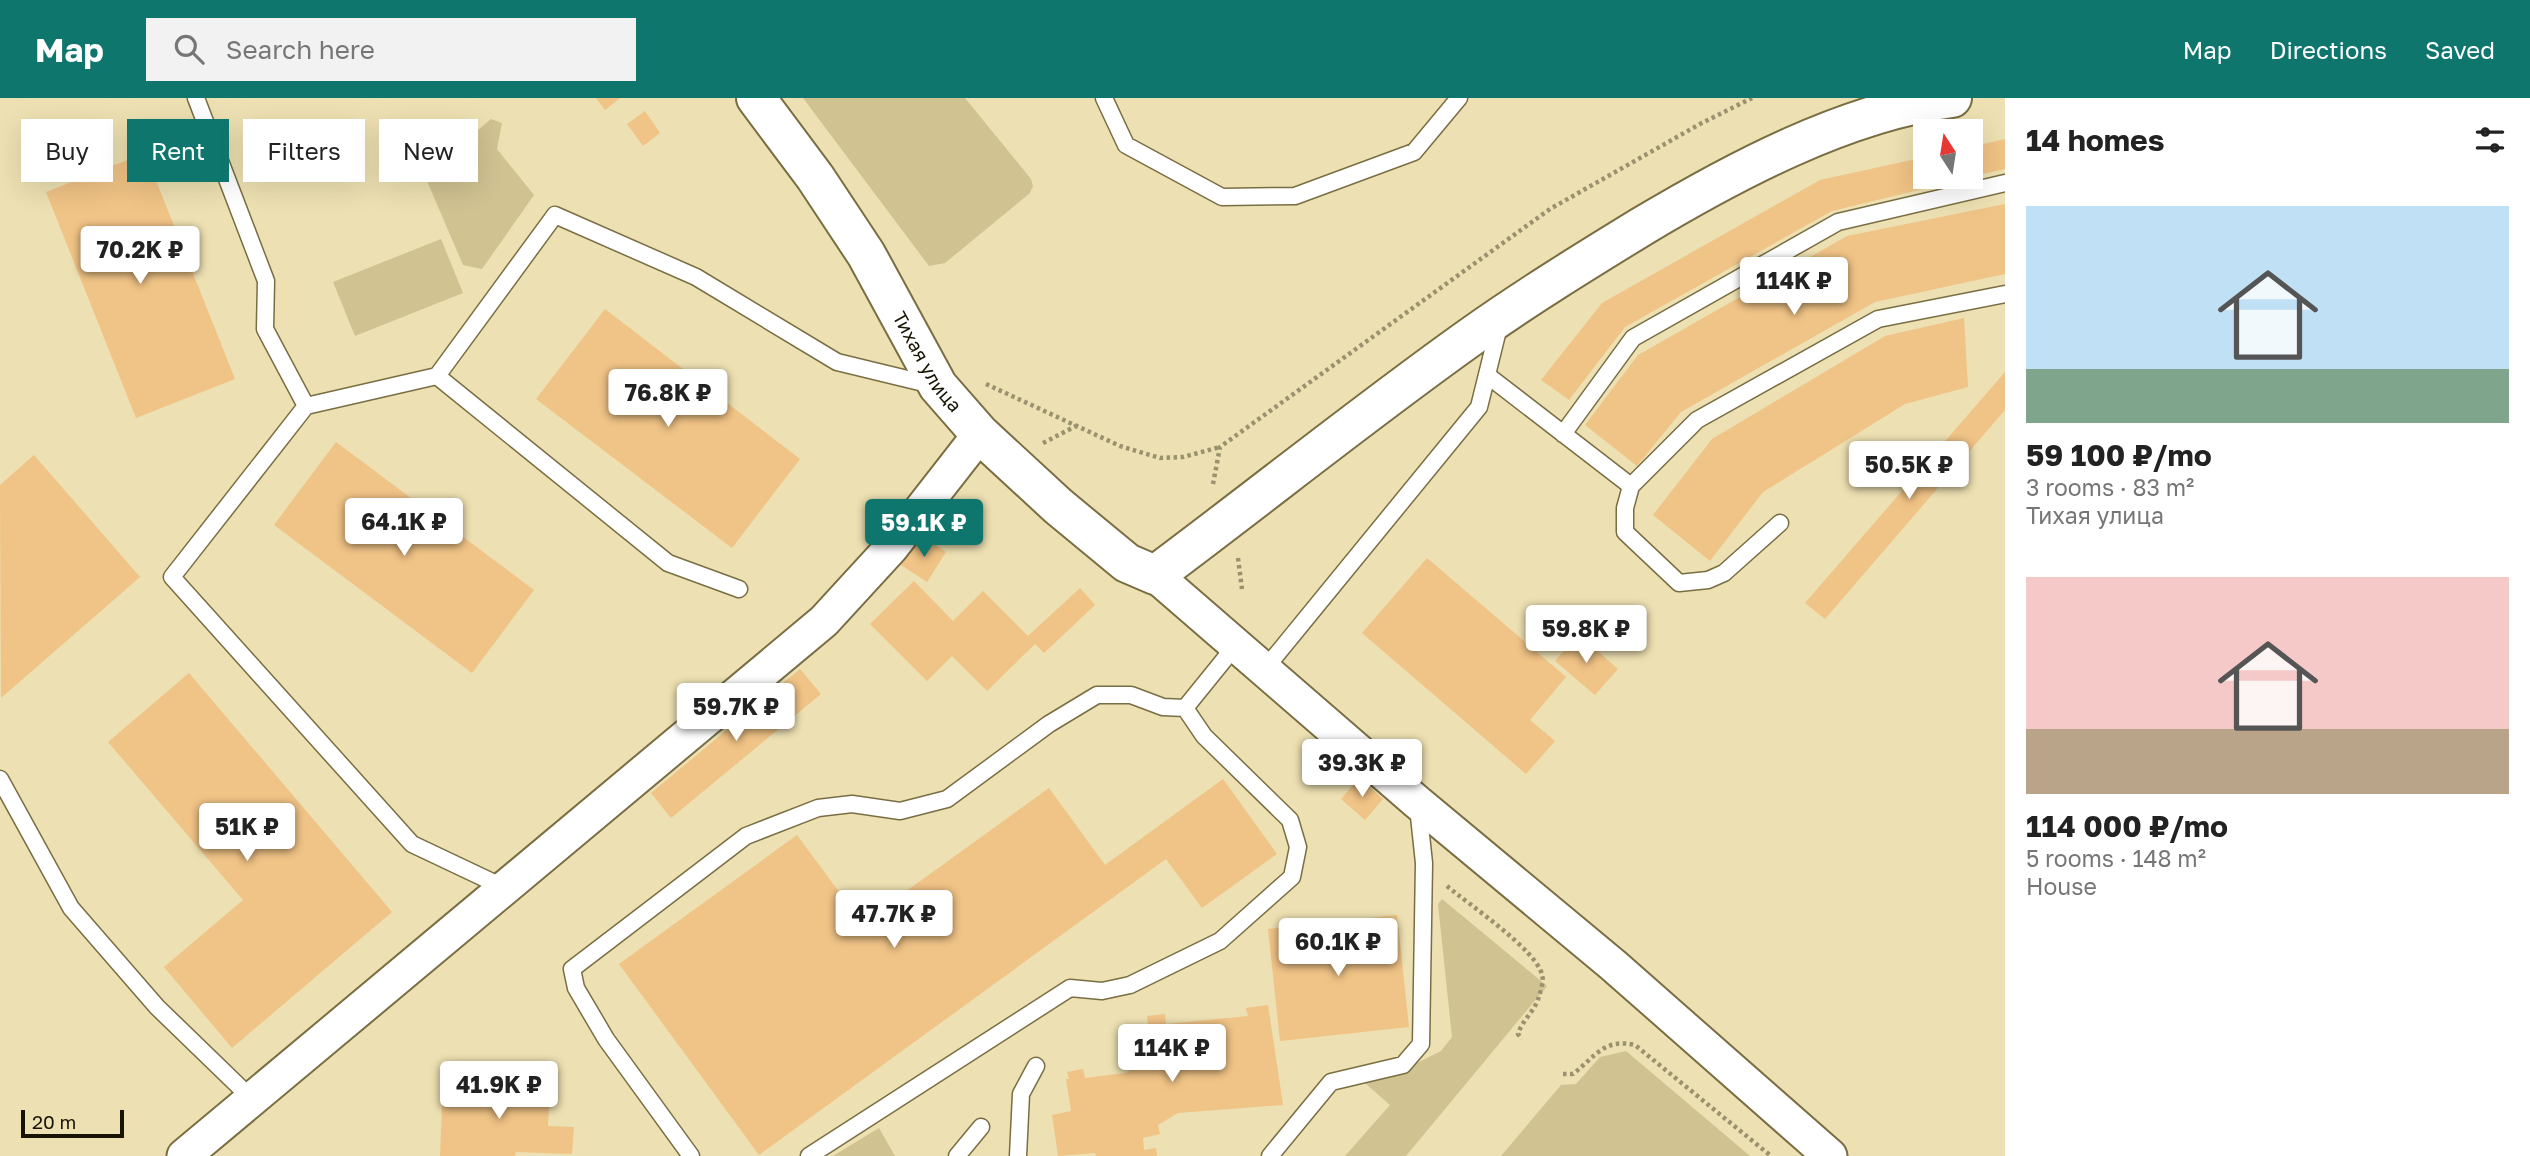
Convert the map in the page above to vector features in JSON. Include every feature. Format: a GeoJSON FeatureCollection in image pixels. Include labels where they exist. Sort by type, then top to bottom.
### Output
{"type":"FeatureCollection","features":[{"type":"Feature","properties":{"kind":"street","name":"Тихая улица"},"geometry":{"type":"LineString","coordinates":[[757,98],[815,177],[866,254],[938,386],[980,434],[1058,506],[1127,563],[1155,575]]}},
{"type":"Feature","properties":{"kind":"street"},"geometry":{"type":"LineString","coordinates":[[1830,1156],[1613,965],[1418,803],[1155,575],[1473,335],[1584,261],[1702,191],[1779,153],[1847,126],[1941,99]]}},
{"type":"Feature","properties":{"kind":"street"},"geometry":{"type":"LineString","coordinates":[[184,1156],[824,621],[891,548],[980,434]]}},
{"type":"Feature","properties":{"kind":"lane"},"geometry":{"type":"LineString","coordinates":[[196,98],[266,281],[265,329],[306,405]]}},
{"type":"Feature","properties":{"kind":"lane"},"geometry":{"type":"LineString","coordinates":[[1104,98],[1126,145],[1222,197],[1295,197],[1414,152],[1459,98]]}},
{"type":"Feature","properties":{"kind":"lane"},"geometry":{"type":"LineString","coordinates":[[1563,434],[1633,338],[1838,222],[2005,183]]}},
{"type":"Feature","properties":{"kind":"lane"},"geometry":{"type":"LineString","coordinates":[[506,888],[412,844],[172,577],[306,405],[437,376],[555,215],[696,277],[837,362],[938,386]]}},
{"type":"Feature","properties":{"kind":"lane"},"geometry":{"type":"LineString","coordinates":[[1780,523],[1724,573],[1708,580],[1679,583],[1625,532],[1625,508],[1631,486],[1696,420],[1878,318],[2005,294]]}},
{"type":"Feature","properties":{"kind":"lane"},"geometry":{"type":"LineString","coordinates":[[1264,670],[1479,407],[1501,317]]}},
{"type":"Feature","properties":{"kind":"lane"},"geometry":{"type":"LineString","coordinates":[[1487,375],[1631,486]]}},
{"type":"Feature","properties":{"kind":"lane"},"geometry":{"type":"LineString","coordinates":[[437,376],[668,563],[739,589]]}},
{"type":"Feature","properties":{"kind":"lane"},"geometry":{"type":"LineString","coordinates":[[1185,708],[1236,645]]}},
{"type":"Feature","properties":{"kind":"lane"},"geometry":{"type":"LineString","coordinates":[[691,1156],[606,1039],[576,988],[572,969],[746,836],[818,808],[852,804],[900,811],[947,799],[1049,724],[1097,695],[1130,695],[1163,707],[1185,708]]}},
{"type":"Feature","properties":{"kind":"lane"},"geometry":{"type":"LineString","coordinates":[[809,1156],[1070,988],[1102,991],[1130,985],[1220,941],[1292,877],[1298,847],[1290,820],[1204,736],[1185,708]]}},
{"type":"Feature","properties":{"kind":"lane"},"geometry":{"type":"LineString","coordinates":[[0,779],[71,908],[157,1007],[253,1099]]}},
{"type":"Feature","properties":{"kind":"lane"},"geometry":{"type":"LineString","coordinates":[[1270,1156],[1331,1082],[1403,1065],[1421,1044],[1424,863],[1418,803]]}},
{"type":"Feature","properties":{"kind":"lane"},"geometry":{"type":"LineString","coordinates":[[1018,1156],[1021,1094],[1036,1066]]}},
{"type":"Feature","properties":{"kind":"lane"},"geometry":{"type":"LineString","coordinates":[[957,1156],[981,1127]]}},
{"type":"Feature","properties":{"kind":"path"},"geometry":{"type":"LineString","coordinates":[[977,379],[1120,446],[1160,458],[1183,457],[1220,447],[1550,209],[1700,124],[1752,98]]}},
{"type":"Feature","properties":{"kind":"path"},"geometry":{"type":"LineString","coordinates":[[1212,492],[1220,447]]}},
{"type":"Feature","properties":{"kind":"path"},"geometry":{"type":"LineString","coordinates":[[1237,555],[1242,589]]}},
{"type":"Feature","properties":{"kind":"path"},"geometry":{"type":"LineString","coordinates":[[1424,863],[1537,962],[1543,976],[1539,999],[1520,1028],[1518,1034],[1522,1039]]}},
{"type":"Feature","properties":{"kind":"path"},"geometry":{"type":"LineString","coordinates":[[1563,1074],[1573,1074],[1596,1053],[1619,1041],[1635,1045],[1771,1156]]}},
{"type":"Feature","properties":{"kind":"shaded area"},"geometry":{"type":"Polygon","coordinates":[[[803,98],[965,98],[1031,179],[1033,186],[1030,193],[945,263],[929,266],[803,98]]]}},
{"type":"Feature","properties":{"kind":"shaded area"},"geometry":{"type":"Polygon","coordinates":[[[491,119],[502,123],[497,149],[534,195],[482,269],[463,265],[427,182],[478,182],[478,130],[491,119]]]}},
{"type":"Feature","properties":{"kind":"shaded area"},"geometry":{"type":"Polygon","coordinates":[[[441,239],[463,293],[355,336],[333,282],[441,239]]]}},
{"type":"Feature","properties":{"kind":"shaded area"},"geometry":{"type":"Polygon","coordinates":[[[1442,899],[1547,986],[1406,1156],[1345,1156],[1390,1105],[1365,1083],[1369,1079],[1409,1067],[1441,1051],[1452,1037],[1438,904],[1442,899]]]}},
{"type":"Feature","properties":{"kind":"shaded area"},"geometry":{"type":"Polygon","coordinates":[[[1626,1051],[1750,1156],[1501,1156],[1561,1085],[1576,1084],[1600,1057],[1626,1051]]]}},
{"type":"Feature","properties":{"kind":"shaded area"},"geometry":{"type":"Polygon","coordinates":[[[879,1128],[895,1156],[833,1156],[879,1128]]]}},
{"type":"Feature","properties":{"kind":"building"},"geometry":{"type":"Polygon","coordinates":[[[596,98],[620,98],[605,110],[596,98]]]}},
{"type":"Feature","properties":{"kind":"building"},"geometry":{"type":"Polygon","coordinates":[[[645,111],[660,133],[643,146],[627,124],[645,111]]]}},
{"type":"Feature","properties":{"kind":"building"},"geometry":{"type":"Polygon","coordinates":[[[2005,139],[2005,169],[1983,174],[1983,144],[2005,139]]]}},
{"type":"Feature","properties":{"kind":"building"},"geometry":{"type":"Polygon","coordinates":[[[127,160],[127,182],[157,182],[235,379],[136,418],[46,192],[71,182],[113,182],[113,166],[127,160]]]}},
{"type":"Feature","properties":{"kind":"building"},"geometry":{"type":"Polygon","coordinates":[[[1913,160],[1913,189],[1923,189],[1832,211],[1625,327],[1569,400],[1541,380],[1602,303],[1820,180],[1913,160]]]}},
{"type":"Feature","properties":{"kind":"building"},"geometry":{"type":"Polygon","coordinates":[[[2005,204],[2005,274],[1875,302],[1681,412],[1637,466],[1585,425],[1638,355],[1847,236],[2005,204]]]}},
{"type":"Feature","properties":{"kind":"building"},"geometry":{"type":"Polygon","coordinates":[[[605,309],[800,459],[732,548],[536,399],[605,309]]]}},
{"type":"Feature","properties":{"kind":"building"},"geometry":{"type":"Polygon","coordinates":[[[1964,318],[1968,387],[1905,404],[1763,492],[1710,561],[1653,515],[1712,439],[1885,336],[1964,318]]]}},
{"type":"Feature","properties":{"kind":"building"},"geometry":{"type":"Polygon","coordinates":[[[2005,372],[2005,410],[1825,619],[1805,603],[2005,372]]]}},
{"type":"Feature","properties":{"kind":"building"},"geometry":{"type":"Polygon","coordinates":[[[336,442],[534,590],[472,673],[274,525],[336,442]]]}},
{"type":"Feature","properties":{"kind":"building"},"geometry":{"type":"Polygon","coordinates":[[[34,455],[140,577],[1,698],[0,485],[34,455]]]}},
{"type":"Feature","properties":{"kind":"building"},"geometry":{"type":"Polygon","coordinates":[[[922,536],[946,552],[927,582],[901,565],[922,536]]]}},
{"type":"Feature","properties":{"kind":"building"},"geometry":{"type":"Polygon","coordinates":[[[1427,558],[1566,677],[1530,720],[1555,741],[1526,774],[1362,633],[1427,558]]]}},
{"type":"Feature","properties":{"kind":"building"},"geometry":{"type":"Polygon","coordinates":[[[914,581],[953,621],[983,591],[1028,636],[1080,588],[1095,605],[1044,653],[1035,644],[987,691],[952,656],[927,681],[870,624],[914,581]]]}},
{"type":"Feature","properties":{"kind":"building"},"geometry":{"type":"Polygon","coordinates":[[[1578,634],[1618,669],[1595,695],[1555,661],[1578,634]]]}},
{"type":"Feature","properties":{"kind":"building"},"geometry":{"type":"Polygon","coordinates":[[[800,669],[821,694],[671,818],[651,793],[800,669]]]}},
{"type":"Feature","properties":{"kind":"building"},"geometry":{"type":"Polygon","coordinates":[[[189,673],[392,912],[232,1048],[164,967],[243,900],[108,742],[189,673]]]}},
{"type":"Feature","properties":{"kind":"building"},"geometry":{"type":"Polygon","coordinates":[[[1359,778],[1383,799],[1365,820],[1341,799],[1359,778]]]}},
{"type":"Feature","properties":{"kind":"building"},"geometry":{"type":"Polygon","coordinates":[[[1223,779],[1277,854],[1202,908],[1166,859],[759,1155],[619,964],[797,835],[862,923],[1049,788],[1105,865],[1223,779]]]}},
{"type":"Feature","properties":{"kind":"building"},"geometry":{"type":"Polygon","coordinates":[[[1397,915],[1409,1027],[1280,1041],[1268,929],[1397,915]]]}},
{"type":"Feature","properties":{"kind":"building"},"geometry":{"type":"Polygon","coordinates":[[[1268,1005],[1283,1105],[1178,1113],[1158,1125],[1160,1134],[1143,1138],[1144,1150],[1156,1148],[1157,1156],[1096,1156],[1095,1153],[1058,1156],[1052,1115],[1071,1111],[1067,1072],[1083,1069],[1085,1078],[1125,1073],[1133,1069],[1129,1050],[1151,1047],[1147,1016],[1165,1014],[1166,1024],[1248,1016],[1246,1008],[1268,1005]]]}},
{"type":"Feature","properties":{"kind":"building"},"geometry":{"type":"Polygon","coordinates":[[[443,1081],[550,1086],[548,1126],[574,1127],[572,1154],[516,1152],[515,1156],[440,1156],[443,1081]]]}}]}
